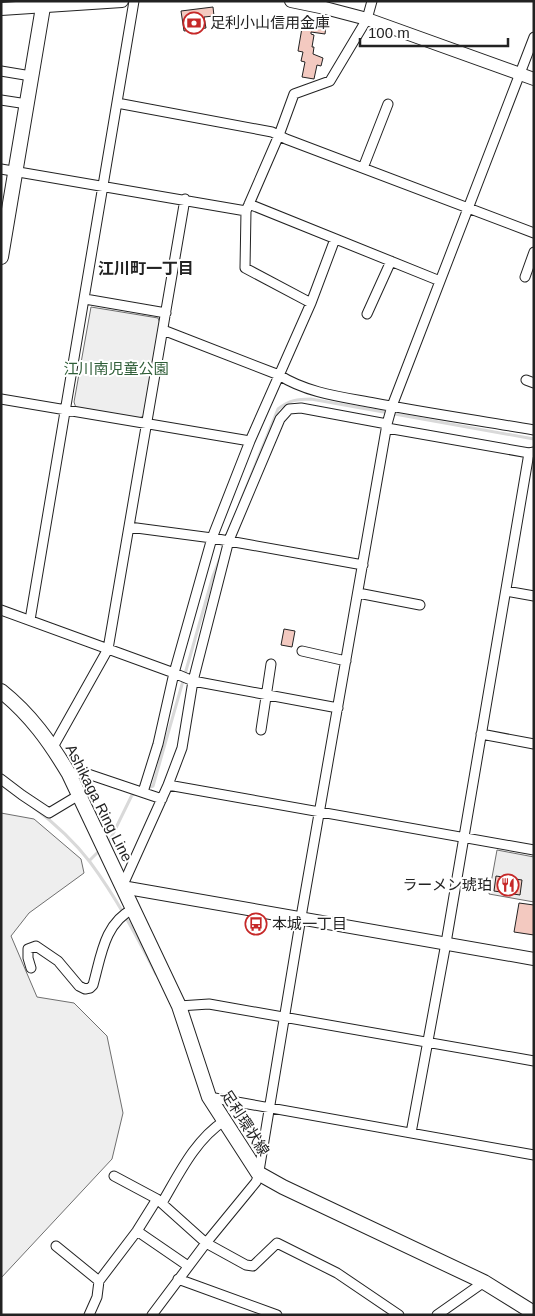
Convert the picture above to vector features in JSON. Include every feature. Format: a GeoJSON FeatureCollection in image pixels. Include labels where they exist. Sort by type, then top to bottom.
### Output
{"type":"FeatureCollection","features":[{"type":"Feature","properties":{"kind":"main road"},"geometry":{"type":"LineString","coordinates":[[1,257],[43,4]]}},
{"type":"Feature","properties":{"kind":"main road","name":"Ashikaga Ring Line"},"geometry":{"type":"LineString","coordinates":[[1,691],[36,724],[53,748],[79,794],[122,887]]}},
{"type":"Feature","properties":{"kind":"main road","name":"足利環状線"},"geometry":{"type":"LineString","coordinates":[[122,887],[127,912],[179,1006],[209,1097],[220,1124],[257,1177],[283,1187],[534,1313]]}},
{"type":"Feature","properties":{"kind":"street"},"geometry":{"type":"LineString","coordinates":[[1,9],[28,4],[122,1]]}},
{"type":"Feature","properties":{"kind":"street"},"geometry":{"type":"LineString","coordinates":[[30,620],[134,1]]}},
{"type":"Feature","properties":{"kind":"street"},"geometry":{"type":"LineString","coordinates":[[291,1],[367,20],[534,79]]}},
{"type":"Feature","properties":{"kind":"street"},"geometry":{"type":"LineString","coordinates":[[311,303],[245,268],[247,207],[279,135],[294,94],[330,81],[367,20],[372,1]]}},
{"type":"Feature","properties":{"kind":"street"},"geometry":{"type":"LineString","coordinates":[[152,1315],[257,1177],[387,426],[392,406],[534,36]]}},
{"type":"Feature","properties":{"kind":"street"},"geometry":{"type":"LineString","coordinates":[[1,71],[31,76]]}},
{"type":"Feature","properties":{"kind":"street"},"geometry":{"type":"LineString","coordinates":[[1,100],[27,104]]}},
{"type":"Feature","properties":{"kind":"street"},"geometry":{"type":"LineString","coordinates":[[117,103],[272,132],[534,233]]}},
{"type":"Feature","properties":{"kind":"street"},"geometry":{"type":"LineString","coordinates":[[363,168],[388,104]]}},
{"type":"Feature","properties":{"kind":"street"},"geometry":{"type":"LineString","coordinates":[[1,169],[104,187],[247,207],[335,239],[440,281]]}},
{"type":"Feature","properties":{"kind":"street"},"geometry":{"type":"LineString","coordinates":[[53,748],[108,649],[185,199]]}},
{"type":"Feature","properties":{"kind":"street"},"geometry":{"type":"LineString","coordinates":[[143,792],[158,744],[174,673],[212,538],[250,441],[311,303],[335,239]]}},
{"type":"Feature","properties":{"kind":"street"},"geometry":{"type":"LineString","coordinates":[[525,277],[534,252]]}},
{"type":"Feature","properties":{"kind":"street"},"geometry":{"type":"LineString","coordinates":[[368,314],[391,261]]}},
{"type":"Feature","properties":{"kind":"street"},"geometry":{"type":"LineString","coordinates":[[84,299],[166,313]]}},
{"type":"Feature","properties":{"kind":"street"},"geometry":{"type":"LineString","coordinates":[[163,330],[278,375],[294,385],[336,396],[534,430]]}},
{"type":"Feature","properties":{"kind":"street"},"geometry":{"type":"LineString","coordinates":[[1,399],[250,441]]}},
{"type":"Feature","properties":{"kind":"street"},"geometry":{"type":"LineString","coordinates":[[412,1133],[446,943],[506,591],[531,453],[301,408],[289,409],[280,419],[274,432],[229,540],[192,681],[182,748],[162,799],[122,887],[301,917],[446,943],[534,959]]}},
{"type":"Feature","properties":{"kind":"street"},"geometry":{"type":"LineString","coordinates":[[129,527],[229,540],[363,565]]}},
{"type":"Feature","properties":{"kind":"street"},"geometry":{"type":"LineString","coordinates":[[506,591],[534,596]]}},
{"type":"Feature","properties":{"kind":"street"},"geometry":{"type":"LineString","coordinates":[[358,593],[420,604]]}},
{"type":"Feature","properties":{"kind":"street"},"geometry":{"type":"LineString","coordinates":[[1,610],[192,681],[338,708]]}},
{"type":"Feature","properties":{"kind":"street"},"geometry":{"type":"LineString","coordinates":[[302,652],[346,661]]}},
{"type":"Feature","properties":{"kind":"street"},"geometry":{"type":"LineString","coordinates":[[261,730],[271,664]]}},
{"type":"Feature","properties":{"kind":"street"},"geometry":{"type":"LineString","coordinates":[[482,734],[534,744]]}},
{"type":"Feature","properties":{"kind":"street"},"geometry":{"type":"LineString","coordinates":[[69,774],[85,773],[162,799]]}},
{"type":"Feature","properties":{"kind":"street"},"geometry":{"type":"LineString","coordinates":[[1,779],[49,813],[79,794]]}},
{"type":"Feature","properties":{"kind":"street"},"geometry":{"type":"LineString","coordinates":[[168,785],[534,850]]}},
{"type":"Feature","properties":{"kind":"street"},"geometry":{"type":"LineString","coordinates":[[31,968],[28,948],[36,946],[58,961],[79,986],[85,989],[90,988],[93,985],[108,933],[113,924],[127,912]]}},
{"type":"Feature","properties":{"kind":"street"},"geometry":{"type":"LineString","coordinates":[[179,1006],[209,1004],[534,1061]]}},
{"type":"Feature","properties":{"kind":"street"},"geometry":{"type":"LineString","coordinates":[[209,1097],[534,1155]]}},
{"type":"Feature","properties":{"kind":"street"},"geometry":{"type":"LineString","coordinates":[[89,1315],[97,1298],[99,1281],[159,1201],[186,1161],[220,1124]]}},
{"type":"Feature","properties":{"kind":"street"},"geometry":{"type":"LineString","coordinates":[[114,1176],[159,1201],[206,1243],[246,1265],[253,1266],[277,1243],[337,1273],[399,1315]]}},
{"type":"Feature","properties":{"kind":"street"},"geometry":{"type":"LineString","coordinates":[[137,1231],[188,1266]]}},
{"type":"Feature","properties":{"kind":"street"},"geometry":{"type":"LineString","coordinates":[[56,1246],[99,1281]]}},
{"type":"Feature","properties":{"kind":"street"},"geometry":{"type":"LineString","coordinates":[[178,1279],[277,1315]]}},
{"type":"Feature","properties":{"kind":"street"},"geometry":{"type":"LineString","coordinates":[[437,1315],[481,1285]]}},
{"type":"Feature","properties":{"kind":"green space","name":"江川南児童公園"},"geometry":{"type":"Polygon","coordinates":[[[91,307],[158,318],[160,323],[144,416],[139,418],[76,408],[74,402],[91,307]]]}},
{"type":"Feature","properties":{"kind":"green space"},"geometry":{"type":"Polygon","coordinates":[[[1,813],[34,819],[81,859],[84,873],[29,913],[11,936],[37,997],[74,1003],[107,1036],[123,1113],[112,1159],[1,1278],[1,813]]]}},
{"type":"Feature","properties":{"kind":"shaded area"},"geometry":{"type":"Polygon","coordinates":[[[497,850],[534,857],[534,902],[489,894],[497,850]]]}},
{"type":"Feature","properties":{"kind":"building","name":"足利小山信用金庫"},"geometry":{"type":"Polygon","coordinates":[[[213,7],[214,16],[204,17],[206,28],[184,31],[181,11],[213,7]]]}},
{"type":"Feature","properties":{"kind":"building"},"geometry":{"type":"Polygon","coordinates":[[[303,22],[326,26],[325,34],[311,32],[314,35],[313,54],[323,58],[321,66],[317,65],[314,79],[302,77],[305,62],[301,61],[303,52],[298,51],[303,22]]]}},
{"type":"Feature","properties":{"kind":"building"},"geometry":{"type":"Polygon","coordinates":[[[284,629],[295,631],[292,647],[281,645],[284,629]]]}},
{"type":"Feature","properties":{"kind":"building","name":"ラーメン琥珀"},"geometry":{"type":"Polygon","coordinates":[[[496,876],[522,880],[520,895],[494,891],[496,876]]]}},
{"type":"Feature","properties":{"kind":"building"},"geometry":{"type":"Polygon","coordinates":[[[519,903],[534,905],[534,935],[514,932],[519,903]]]}},
{"type":"Feature","properties":{"kind":"waterway"},"geometry":{"type":"LineString","coordinates":[[240,503],[278,409],[286,404],[302,399],[311,399],[534,439]]}},
{"type":"Feature","properties":{"kind":"waterway"},"geometry":{"type":"LineString","coordinates":[[147,788],[153,786],[213,576],[221,556]]}},
{"type":"Feature","properties":{"kind":"waterway"},"geometry":{"type":"LineString","coordinates":[[106,844],[110,840],[132,795],[137,793]]}},
{"type":"Feature","properties":{"kind":"waterway"},"geometry":{"type":"LineString","coordinates":[[32,806],[63,832],[90,862],[117,903],[156,974]]}},
{"type":"Feature","properties":{"kind":"waterway"},"geometry":{"type":"LineString","coordinates":[[89,861],[101,849]]}},
{"type":"Feature","properties":{"kind":"waterway"},"geometry":{"type":"LineString","coordinates":[[205,1101],[253,1175]]}},
{"type":"Feature","properties":{"kind":"place","name":"足利小山信用金庫"},"geometry":{"type":"Point","coordinates":[194,23]}},
{"type":"Feature","properties":{"kind":"place","name":"ラーメン琥珀"},"geometry":{"type":"Point","coordinates":[508,885]}},
{"type":"Feature","properties":{"kind":"place","name":"本城一丁目"},"geometry":{"type":"Point","coordinates":[256,924]}},
{"type":"Feature","properties":{"kind":"district","name":"江川町一丁目"},"geometry":{"type":"Point","coordinates":[146,268]}}]}
